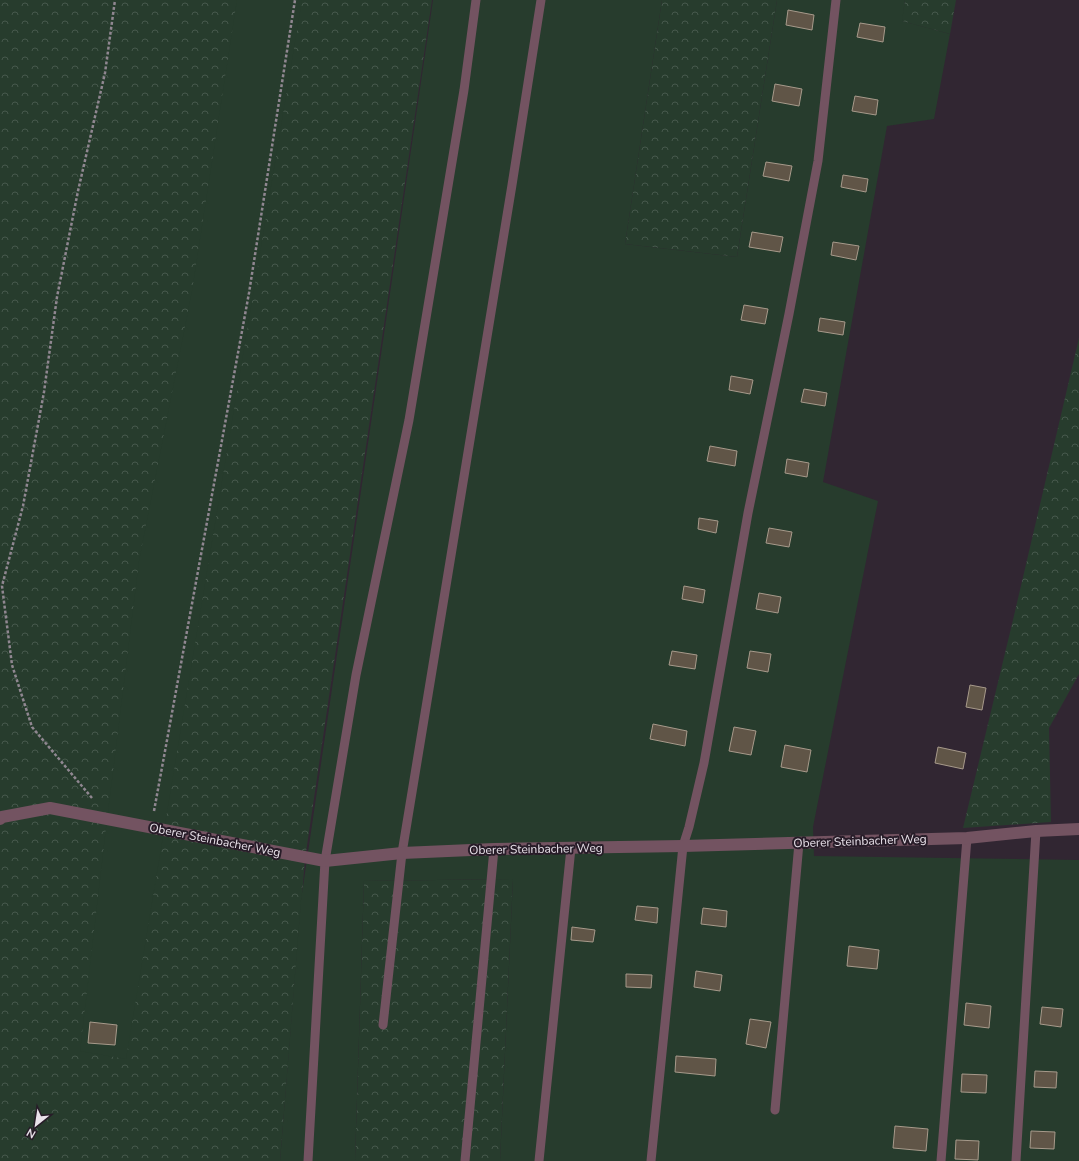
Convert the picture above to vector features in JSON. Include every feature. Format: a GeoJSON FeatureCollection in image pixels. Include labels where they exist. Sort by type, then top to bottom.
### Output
{"type":"FeatureCollection","features":[{"type":"Feature","properties":{"kind":"street","name":"Oberer Steinbacher Weg"},"geometry":{"type":"LineString","coordinates":[[0,819],[2,817],[50,808],[325,861],[402,853],[494,849],[683,846],[967,838],[1036,831],[1079,829]]}},
{"type":"Feature","properties":{"kind":"lane"},"geometry":{"type":"LineString","coordinates":[[308,1161],[325,861],[356,675],[409,420],[464,90],[476,0]]}},
{"type":"Feature","properties":{"kind":"lane"},"geometry":{"type":"LineString","coordinates":[[383,1025],[402,853],[541,0]]}},
{"type":"Feature","properties":{"kind":"lane"},"geometry":{"type":"LineString","coordinates":[[651,1161],[683,846],[704,763],[748,513],[790,314],[818,161],[836,0]]}},
{"type":"Feature","properties":{"kind":"lane"},"geometry":{"type":"LineString","coordinates":[[1016,1161],[1036,831]]}},
{"type":"Feature","properties":{"kind":"lane"},"geometry":{"type":"LineString","coordinates":[[941,1161],[967,838]]}},
{"type":"Feature","properties":{"kind":"lane"},"geometry":{"type":"LineString","coordinates":[[774,1110],[800,843]]}},
{"type":"Feature","properties":{"kind":"lane"},"geometry":{"type":"LineString","coordinates":[[540,1161],[571,848]]}},
{"type":"Feature","properties":{"kind":"lane"},"geometry":{"type":"LineString","coordinates":[[465,1161],[494,849]]}},
{"type":"Feature","properties":{"kind":"path"},"geometry":{"type":"LineString","coordinates":[[92,798],[32,727],[12,665],[2,586],[22,506],[44,392],[57,297],[78,191],[105,72],[115,0]]}},
{"type":"Feature","properties":{"kind":"path"},"geometry":{"type":"LineString","coordinates":[[151,828],[249,293],[295,0]]}},
{"type":"Feature","properties":{"kind":"green space"},"geometry":{"type":"Polygon","coordinates":[[[0,0],[432,0],[305,859],[280,1161],[0,1161],[0,0]]]}},
{"type":"Feature","properties":{"kind":"green space"},"geometry":{"type":"Polygon","coordinates":[[[237,0],[302,0],[126,1059],[80,1051],[139,561],[192,291],[237,0]]]}},
{"type":"Feature","properties":{"kind":"green space"},"geometry":{"type":"Polygon","coordinates":[[[433,0],[662,0],[625,244],[737,257],[777,0],[905,0],[902,21],[950,34],[934,119],[887,126],[823,482],[878,501],[813,827],[814,856],[1079,860],[1079,1161],[500,1161],[513,879],[364,881],[355,1161],[280,1161],[301,900],[433,0]]]}},
{"type":"Feature","properties":{"kind":"green space"},"geometry":{"type":"Polygon","coordinates":[[[662,0],[777,0],[737,257],[625,244],[662,0]]]}},
{"type":"Feature","properties":{"kind":"green space"},"geometry":{"type":"Polygon","coordinates":[[[905,0],[956,0],[950,34],[901,21],[905,0]]]}},
{"type":"Feature","properties":{"kind":"green space"},"geometry":{"type":"Polygon","coordinates":[[[1079,338],[1079,674],[1049,728],[1051,822],[963,828],[1012,624],[1079,338]]]}},
{"type":"Feature","properties":{"kind":"green space"},"geometry":{"type":"Polygon","coordinates":[[[513,879],[500,1161],[355,1161],[364,881],[513,879]]]}},
{"type":"Feature","properties":{"kind":"building"},"geometry":{"type":"Polygon","coordinates":[[[788,10],[814,15],[812,30],[786,25],[788,10]]]}},
{"type":"Feature","properties":{"kind":"building"},"geometry":{"type":"Polygon","coordinates":[[[860,23],[885,27],[883,42],[857,37],[860,23]]]}},
{"type":"Feature","properties":{"kind":"building"},"geometry":{"type":"Polygon","coordinates":[[[775,84],[802,89],[799,106],[772,101],[775,84]]]}},
{"type":"Feature","properties":{"kind":"building"},"geometry":{"type":"Polygon","coordinates":[[[855,96],[878,100],[876,115],[852,111],[855,96]]]}},
{"type":"Feature","properties":{"kind":"building"},"geometry":{"type":"Polygon","coordinates":[[[766,162],[792,166],[789,181],[763,176],[766,162]]]}},
{"type":"Feature","properties":{"kind":"building"},"geometry":{"type":"Polygon","coordinates":[[[843,175],[868,179],[866,192],[841,187],[843,175]]]}},
{"type":"Feature","properties":{"kind":"building"},"geometry":{"type":"Polygon","coordinates":[[[752,232],[783,237],[780,252],[749,247],[752,232]]]}},
{"type":"Feature","properties":{"kind":"building"},"geometry":{"type":"Polygon","coordinates":[[[833,242],[859,246],[856,260],[831,255],[833,242]]]}},
{"type":"Feature","properties":{"kind":"building"},"geometry":{"type":"Polygon","coordinates":[[[744,305],[768,309],[765,324],[741,320],[744,305]]]}},
{"type":"Feature","properties":{"kind":"building"},"geometry":{"type":"Polygon","coordinates":[[[820,318],[845,322],[843,335],[818,331],[820,318]]]}},
{"type":"Feature","properties":{"kind":"building"},"geometry":{"type":"Polygon","coordinates":[[[731,376],[753,380],[750,394],[729,390],[731,376]]]}},
{"type":"Feature","properties":{"kind":"building"},"geometry":{"type":"Polygon","coordinates":[[[804,389],[827,393],[825,406],[801,402],[804,389]]]}},
{"type":"Feature","properties":{"kind":"building"},"geometry":{"type":"Polygon","coordinates":[[[710,446],[737,451],[735,466],[707,461],[710,446]]]}},
{"type":"Feature","properties":{"kind":"building"},"geometry":{"type":"Polygon","coordinates":[[[787,459],[809,463],[807,477],[785,473],[787,459]]]}},
{"type":"Feature","properties":{"kind":"building"},"geometry":{"type":"Polygon","coordinates":[[[699,518],[718,521],[716,533],[698,529],[699,518]]]}},
{"type":"Feature","properties":{"kind":"building"},"geometry":{"type":"Polygon","coordinates":[[[769,528],[792,532],[789,547],[766,543],[769,528]]]}},
{"type":"Feature","properties":{"kind":"building"},"geometry":{"type":"Polygon","coordinates":[[[684,586],[705,590],[703,603],[682,599],[684,586]]]}},
{"type":"Feature","properties":{"kind":"building"},"geometry":{"type":"Polygon","coordinates":[[[759,593],[781,597],[778,613],[756,609],[759,593]]]}},
{"type":"Feature","properties":{"kind":"building"},"geometry":{"type":"Polygon","coordinates":[[[672,651],[697,655],[695,669],[669,665],[672,651]]]}},
{"type":"Feature","properties":{"kind":"building"},"geometry":{"type":"Polygon","coordinates":[[[750,651],[771,654],[768,672],[747,668],[750,651]]]}},
{"type":"Feature","properties":{"kind":"building"},"geometry":{"type":"Polygon","coordinates":[[[970,685],[986,688],[982,710],[966,707],[970,685]]]}},
{"type":"Feature","properties":{"kind":"building"},"geometry":{"type":"Polygon","coordinates":[[[653,724],[687,731],[685,746],[650,739],[653,724]]]}},
{"type":"Feature","properties":{"kind":"building"},"geometry":{"type":"Polygon","coordinates":[[[734,727],[756,731],[751,755],[729,751],[734,727]]]}},
{"type":"Feature","properties":{"kind":"building"},"geometry":{"type":"Polygon","coordinates":[[[785,745],[811,750],[807,772],[781,767],[785,745]]]}},
{"type":"Feature","properties":{"kind":"building"},"geometry":{"type":"Polygon","coordinates":[[[938,747],[966,753],[963,769],[935,763],[938,747]]]}},
{"type":"Feature","properties":{"kind":"building"},"geometry":{"type":"Polygon","coordinates":[[[637,906],[658,908],[657,923],[635,920],[637,906]]]}},
{"type":"Feature","properties":{"kind":"building"},"geometry":{"type":"Polygon","coordinates":[[[703,908],[727,911],[726,927],[701,924],[703,908]]]}},
{"type":"Feature","properties":{"kind":"building"},"geometry":{"type":"Polygon","coordinates":[[[572,927],[595,930],[593,942],[571,940],[572,927]]]}},
{"type":"Feature","properties":{"kind":"building"},"geometry":{"type":"Polygon","coordinates":[[[849,946],[879,950],[877,969],[847,966],[849,946]]]}},
{"type":"Feature","properties":{"kind":"building"},"geometry":{"type":"Polygon","coordinates":[[[696,971],[722,975],[720,991],[694,987],[696,971]]]}},
{"type":"Feature","properties":{"kind":"building"},"geometry":{"type":"Polygon","coordinates":[[[626,974],[652,975],[651,988],[626,987],[626,974]]]}},
{"type":"Feature","properties":{"kind":"building"},"geometry":{"type":"Polygon","coordinates":[[[966,1003],[991,1006],[989,1028],[964,1025],[966,1003]]]}},
{"type":"Feature","properties":{"kind":"building"},"geometry":{"type":"Polygon","coordinates":[[[1042,1007],[1063,1009],[1061,1027],[1040,1024],[1042,1007]]]}},
{"type":"Feature","properties":{"kind":"building"},"geometry":{"type":"Polygon","coordinates":[[[750,1019],[771,1022],[766,1048],[746,1044],[750,1019]]]}},
{"type":"Feature","properties":{"kind":"building"},"geometry":{"type":"Polygon","coordinates":[[[90,1022],[117,1025],[115,1045],[88,1043],[90,1022]]]}},
{"type":"Feature","properties":{"kind":"building"},"geometry":{"type":"Polygon","coordinates":[[[676,1056],[716,1059],[715,1076],[675,1072],[676,1056]]]}},
{"type":"Feature","properties":{"kind":"building"},"geometry":{"type":"Polygon","coordinates":[[[1035,1071],[1057,1072],[1056,1088],[1034,1087],[1035,1071]]]}},
{"type":"Feature","properties":{"kind":"building"},"geometry":{"type":"Polygon","coordinates":[[[962,1074],[987,1075],[986,1093],[961,1092],[962,1074]]]}},
{"type":"Feature","properties":{"kind":"building"},"geometry":{"type":"Polygon","coordinates":[[[895,1126],[928,1129],[926,1151],[893,1148],[895,1126]]]}},
{"type":"Feature","properties":{"kind":"building"},"geometry":{"type":"Polygon","coordinates":[[[1031,1131],[1055,1132],[1054,1149],[1030,1148],[1031,1131]]]}},
{"type":"Feature","properties":{"kind":"building"},"geometry":{"type":"Polygon","coordinates":[[[956,1140],[979,1141],[978,1160],[955,1159],[956,1140]]]}}]}
